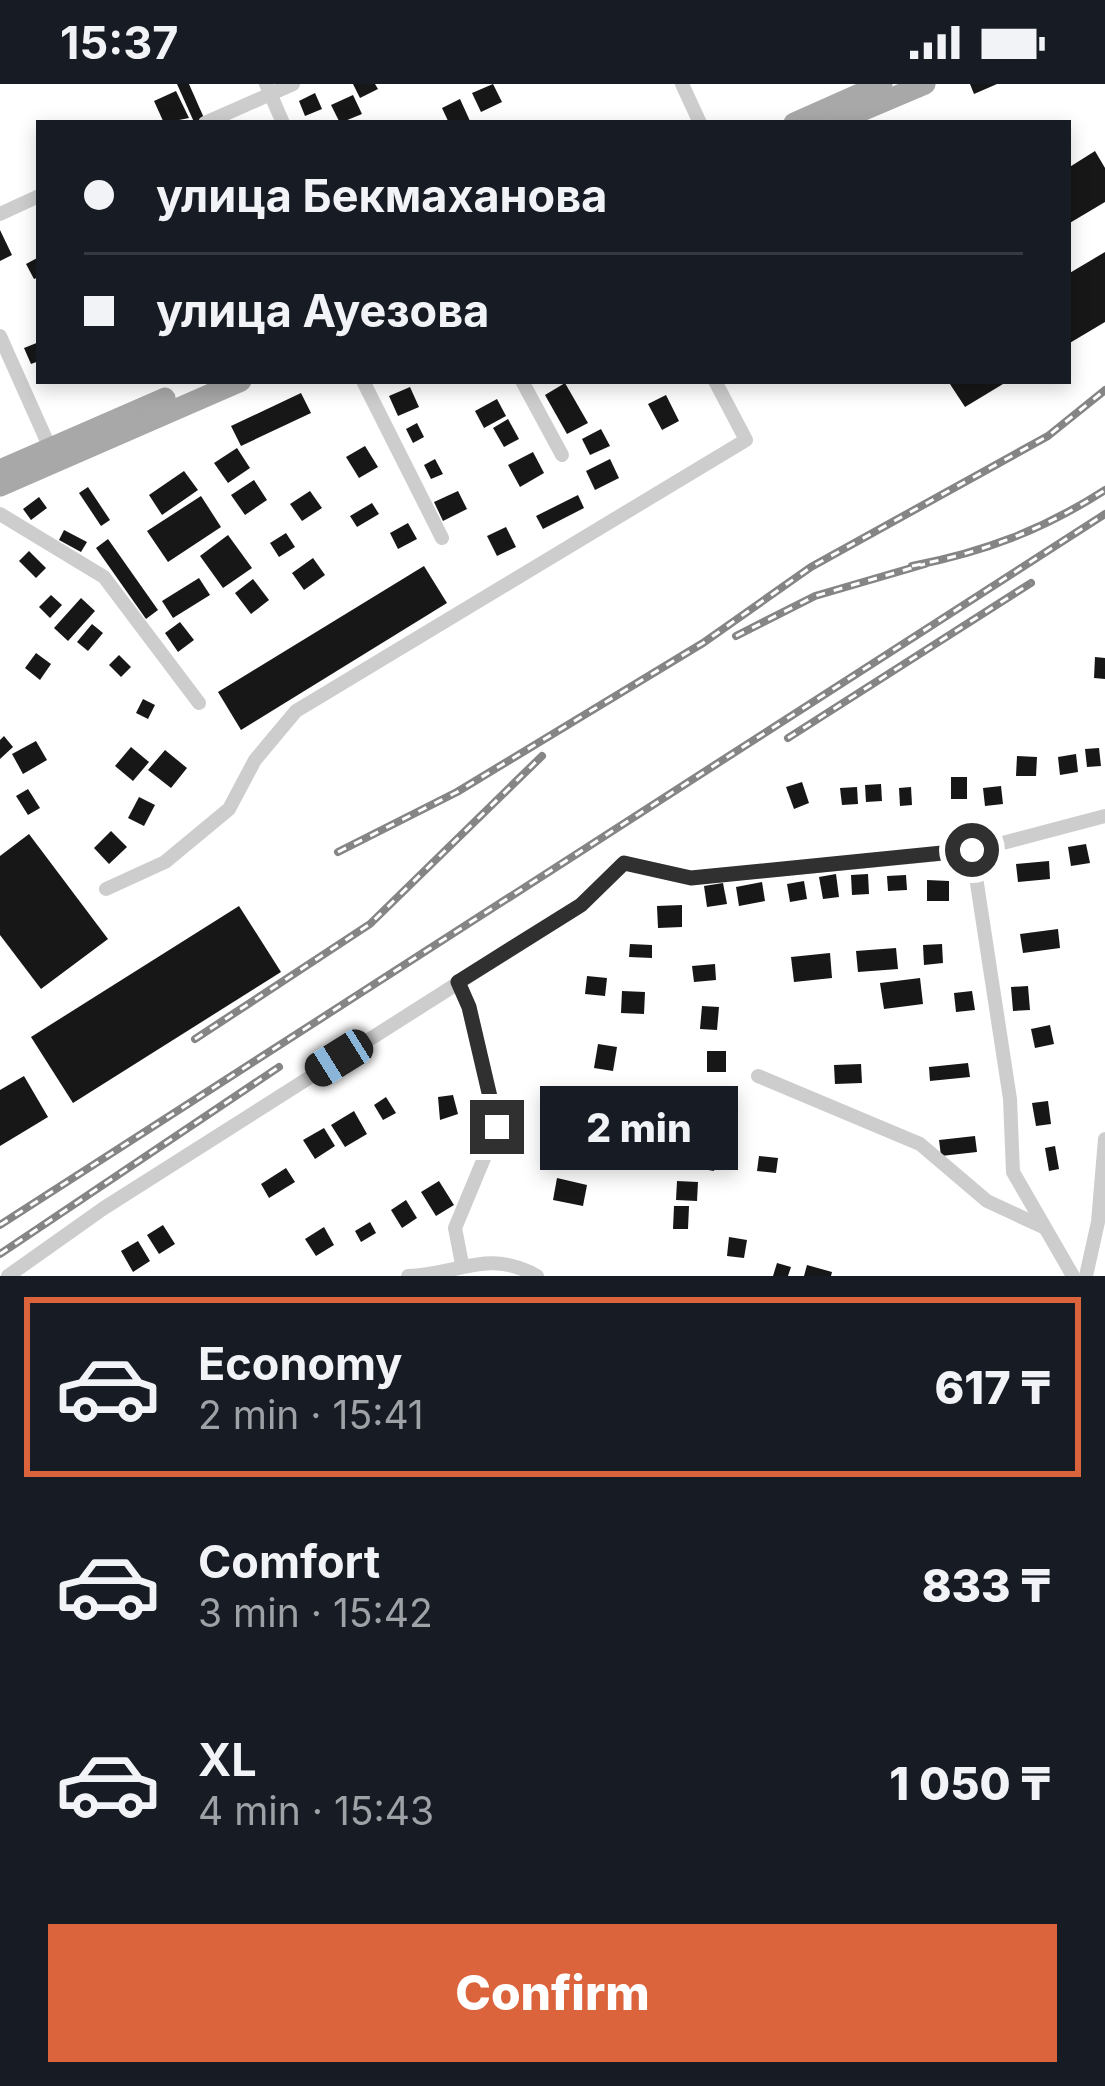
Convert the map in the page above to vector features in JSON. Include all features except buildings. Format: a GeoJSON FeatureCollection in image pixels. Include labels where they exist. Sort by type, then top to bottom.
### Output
{"type":"FeatureCollection","features":[{"type":"Feature","properties":{"kind":"main road"},"geometry":{"type":"LineString","coordinates":[[801,120],[882,84]]}},
{"type":"Feature","properties":{"kind":"main road"},"geometry":{"type":"LineString","coordinates":[[840,120],[925,84]]}},
{"type":"Feature","properties":{"kind":"main road"},"geometry":{"type":"LineString","coordinates":[[0,470],[197,384]]}},
{"type":"Feature","properties":{"kind":"main road"},"geometry":{"type":"LineString","coordinates":[[0,486],[234,384]]}},
{"type":"Feature","properties":{"kind":"street"},"geometry":{"type":"LineString","coordinates":[[211,120],[268,89],[293,84]]}},
{"type":"Feature","properties":{"kind":"street"},"geometry":{"type":"LineString","coordinates":[[682,84],[699,120]]}},
{"type":"Feature","properties":{"kind":"street"},"geometry":{"type":"LineString","coordinates":[[268,89],[282,120]]}},
{"type":"Feature","properties":{"kind":"street"},"geometry":{"type":"LineString","coordinates":[[0,214],[36,197]]}},
{"type":"Feature","properties":{"kind":"street"},"geometry":{"type":"LineString","coordinates":[[0,337],[50,448]]}},
{"type":"Feature","properties":{"kind":"street"},"geometry":{"type":"LineString","coordinates":[[365,384],[442,538]]}},
{"type":"Feature","properties":{"kind":"street"},"geometry":{"type":"LineString","coordinates":[[524,384],[562,455]]}},
{"type":"Feature","properties":{"kind":"street"},"geometry":{"type":"LineString","coordinates":[[106,889],[165,862],[229,809],[255,760],[296,711],[746,440],[717,384]]}},
{"type":"Feature","properties":{"kind":"street"},"geometry":{"type":"LineString","coordinates":[[0,514],[104,577],[199,703]]}},
{"type":"Feature","properties":{"kind":"street"},"geometry":{"type":"LineString","coordinates":[[8,1276],[581,905],[624,863],[691,878],[972,850],[1105,816]]}},
{"type":"Feature","properties":{"kind":"street"},"geometry":{"type":"LineString","coordinates":[[972,850],[1010,1100],[1012,1172],[1073,1276]]}},
{"type":"Feature","properties":{"kind":"street"},"geometry":{"type":"LineString","coordinates":[[458,982],[469,1007],[497,1127],[455,1228],[462,1264]]}},
{"type":"Feature","properties":{"kind":"street"},"geometry":{"type":"LineString","coordinates":[[758,1076],[920,1144],[987,1201],[1045,1228]]}},
{"type":"Feature","properties":{"kind":"street"},"geometry":{"type":"LineString","coordinates":[[1086,1276],[1098,1222],[1105,1138]]}},
{"type":"Feature","properties":{"kind":"street"},"geometry":{"type":"LineString","coordinates":[[408,1276],[462,1264],[501,1263],[537,1276]]}},
{"type":"Feature","properties":{"kind":"railway"},"geometry":{"type":"LineString","coordinates":[[338,852],[457,792],[703,643],[811,567],[1048,436],[1105,390]]}},
{"type":"Feature","properties":{"kind":"railway"},"geometry":{"type":"LineString","coordinates":[[912,566],[1012,538],[1105,490]]}},
{"type":"Feature","properties":{"kind":"railway"},"geometry":{"type":"LineString","coordinates":[[0,1225],[1105,514]]}},
{"type":"Feature","properties":{"kind":"railway"},"geometry":{"type":"LineString","coordinates":[[736,636],[815,596],[925,564]]}},
{"type":"Feature","properties":{"kind":"railway"},"geometry":{"type":"LineString","coordinates":[[788,738],[1031,583]]}},
{"type":"Feature","properties":{"kind":"railway"},"geometry":{"type":"LineString","coordinates":[[195,1039],[370,924],[542,756]]}},
{"type":"Feature","properties":{"kind":"railway"},"geometry":{"type":"LineString","coordinates":[[0,1254],[279,1067]]}},
{"type":"Feature","properties":{"kind":"route"},"geometry":{"type":"LineString","coordinates":[[497,1127],[469,1007],[458,982],[581,905],[624,863],[691,878],[972,850]]}}]}
